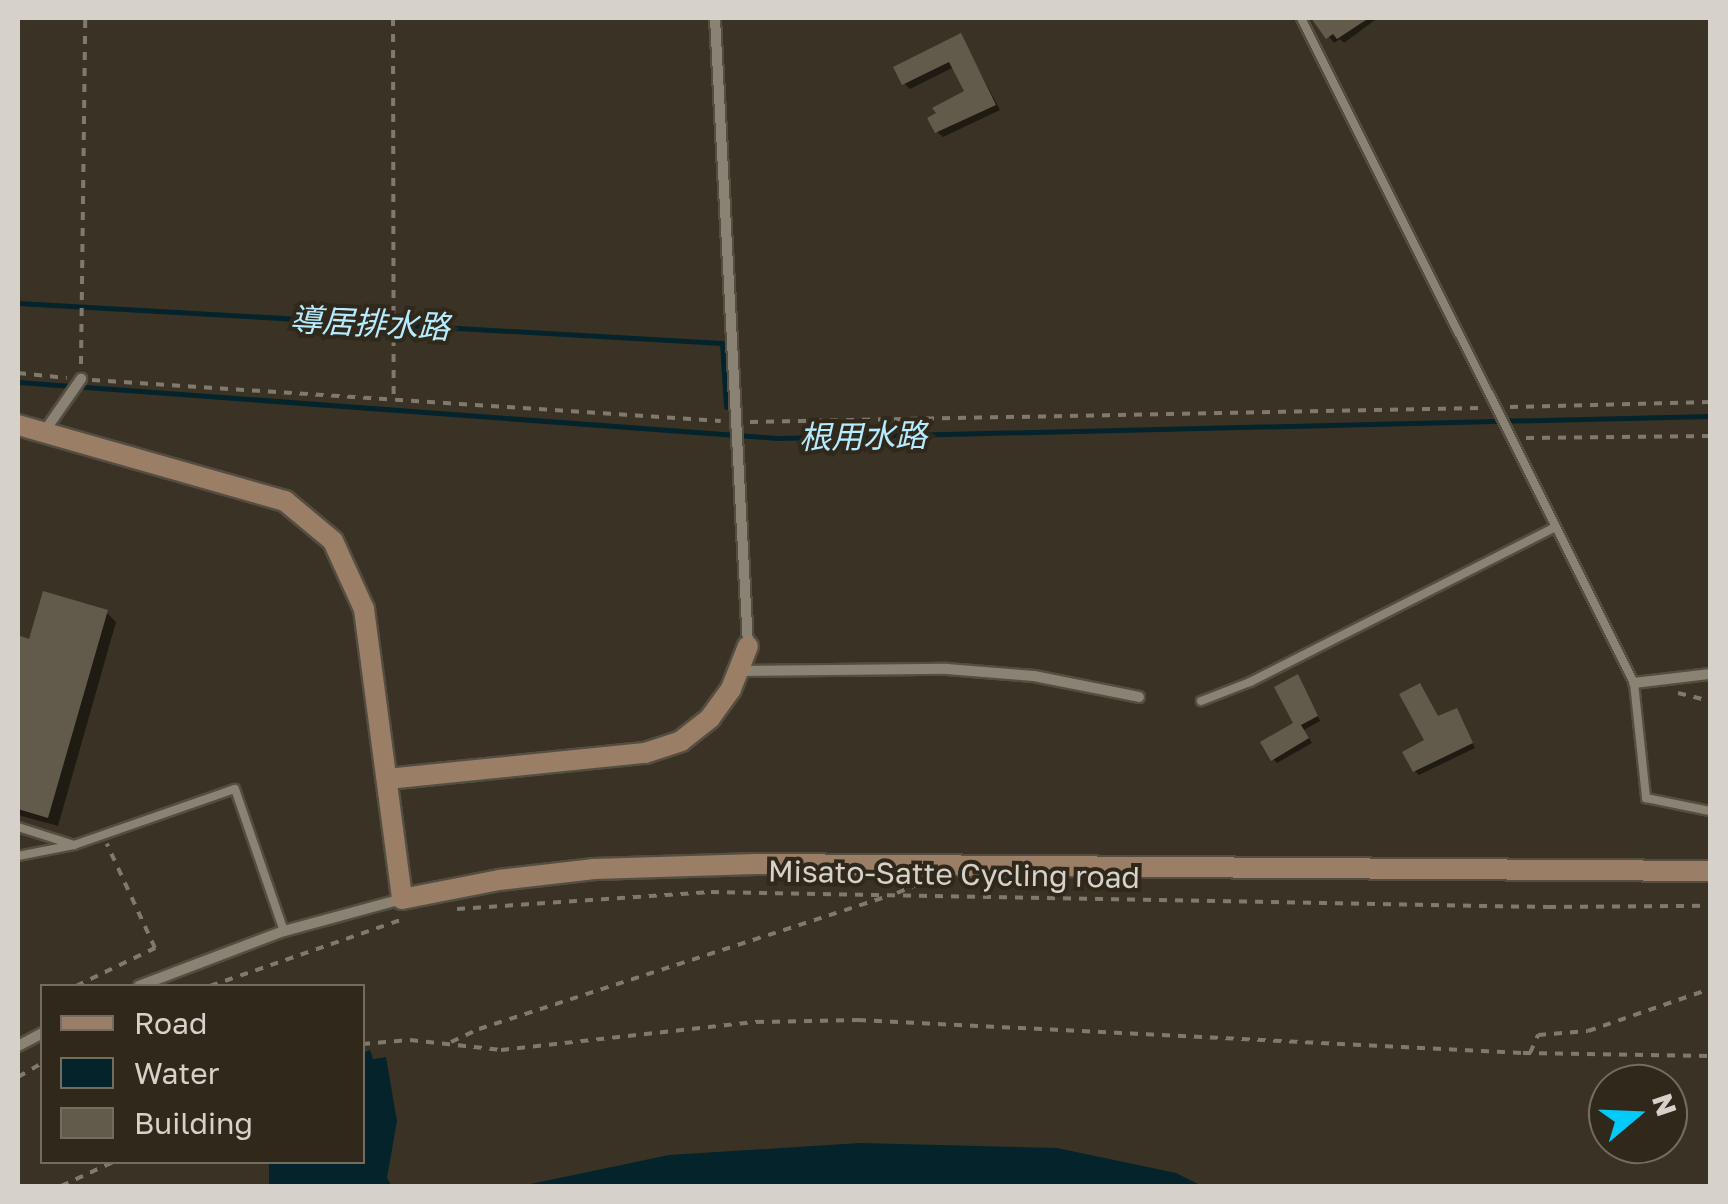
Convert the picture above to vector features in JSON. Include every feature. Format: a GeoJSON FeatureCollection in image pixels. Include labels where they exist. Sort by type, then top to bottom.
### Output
{"type":"FeatureCollection","features":[{"type":"Feature","properties":{"kind":"street"},"geometry":{"type":"LineString","coordinates":[[387,779],[646,753],[681,741],[710,718],[738,671],[748,646],[715,18]]}},
{"type":"Feature","properties":{"kind":"street"},"geometry":{"type":"LineString","coordinates":[[44,432],[81,379]]}},
{"type":"Feature","properties":{"kind":"street"},"geometry":{"type":"LineString","coordinates":[[18,425],[286,501],[309,516],[332,541],[364,609],[404,908]]}},
{"type":"Feature","properties":{"kind":"street"},"geometry":{"type":"LineString","coordinates":[[738,671],[947,669],[1034,676],[1138,697]]}},
{"type":"Feature","properties":{"kind":"street"},"geometry":{"type":"LineString","coordinates":[[1634,683],[1710,674]]}},
{"type":"Feature","properties":{"kind":"street"},"geometry":{"type":"LineString","coordinates":[[144,984],[284,931],[594,869],[756,864],[1710,871]]}},
{"type":"Feature","properties":{"kind":"street"},"geometry":{"type":"LineString","coordinates":[[18,1046],[40,1034]]}},
{"type":"Feature","properties":{"kind":"lane"},"geometry":{"type":"LineString","coordinates":[[1301,18],[1634,683],[1646,798],[1710,810]]}},
{"type":"Feature","properties":{"kind":"lane"},"geometry":{"type":"LineString","coordinates":[[1202,701],[1250,682],[1554,528]]}},
{"type":"Feature","properties":{"kind":"lane"},"geometry":{"type":"LineString","coordinates":[[18,856],[74,845],[235,789],[284,931]]}},
{"type":"Feature","properties":{"kind":"lane"},"geometry":{"type":"LineString","coordinates":[[18,827],[74,845]]}},
{"type":"Feature","properties":{"kind":"path"},"geometry":{"type":"LineString","coordinates":[[81,379],[85,18]]}},
{"type":"Feature","properties":{"kind":"path"},"geometry":{"type":"LineString","coordinates":[[394,18],[394,402]]}},
{"type":"Feature","properties":{"kind":"path"},"geometry":{"type":"LineString","coordinates":[[18,373],[394,402],[737,422],[1710,402]]}},
{"type":"Feature","properties":{"kind":"path"},"geometry":{"type":"LineString","coordinates":[[1511,438],[1710,436]]}},
{"type":"Feature","properties":{"kind":"path"},"geometry":{"type":"LineString","coordinates":[[80,984],[155,948],[103,836]]}},
{"type":"Feature","properties":{"kind":"path"},"geometry":{"type":"LineString","coordinates":[[447,1044],[480,1029],[921,884]]}},
{"type":"Feature","properties":{"kind":"path","name":"Misato-Satte Cycling road"},"geometry":{"type":"LineString","coordinates":[[443,910],[711,892],[1548,908],[1710,906]]}},
{"type":"Feature","properties":{"kind":"path"},"geometry":{"type":"LineString","coordinates":[[215,984],[404,908]]}},
{"type":"Feature","properties":{"kind":"path"},"geometry":{"type":"LineString","coordinates":[[1530,1054],[1538,1035],[1588,1031],[1710,988]]}},
{"type":"Feature","properties":{"kind":"path"},"geometry":{"type":"LineString","coordinates":[[365,1044],[410,1040],[501,1050],[756,1022],[858,1020],[1530,1054],[1710,1056]]}},
{"type":"Feature","properties":{"kind":"path"},"geometry":{"type":"LineString","coordinates":[[18,1077],[40,1063]]}},
{"type":"Feature","properties":{"kind":"path"},"geometry":{"type":"LineString","coordinates":[[61,1186],[108,1164]]}},
{"type":"Feature","properties":{"kind":"water"},"geometry":{"type":"Polygon","coordinates":[[[370,1050],[373,1059],[386,1057],[397,1121],[387,1178],[392,1186],[269,1186],[269,1164],[365,1164],[365,1052],[370,1050]]]}},
{"type":"Feature","properties":{"kind":"water"},"geometry":{"type":"Polygon","coordinates":[[[860,1143],[1057,1148],[1176,1173],[1202,1186],[521,1186],[669,1155],[860,1143]]]}},
{"type":"Feature","properties":{"kind":"building"},"geometry":{"type":"Polygon","coordinates":[[[1311,18],[1369,18],[1337,39],[1333,34],[1326,39],[1311,18]]]}},
{"type":"Feature","properties":{"kind":"building"},"geometry":{"type":"Polygon","coordinates":[[[961,33],[996,105],[935,133],[927,118],[936,113],[932,108],[964,91],[949,62],[902,85],[893,67],[961,33]]]}},
{"type":"Feature","properties":{"kind":"building"},"geometry":{"type":"Polygon","coordinates":[[[43,591],[108,610],[48,818],[18,809],[18,635],[29,639],[43,591]]]}},
{"type":"Feature","properties":{"kind":"building"},"geometry":{"type":"Polygon","coordinates":[[[1298,674],[1318,716],[1301,725],[1309,738],[1271,761],[1260,742],[1293,723],[1274,687],[1298,674]]]}},
{"type":"Feature","properties":{"kind":"building"},"geometry":{"type":"Polygon","coordinates":[[[1420,683],[1438,716],[1457,708],[1473,743],[1413,772],[1402,752],[1424,740],[1399,694],[1420,683]]]}},
{"type":"Feature","properties":{"kind":"waterway","name":"導居排水路"},"geometry":{"type":"LineString","coordinates":[[18,303],[722,343],[726,407]]}},
{"type":"Feature","properties":{"kind":"waterway","name":"根用水路"},"geometry":{"type":"LineString","coordinates":[[18,382],[777,438],[1710,416]]}}]}
